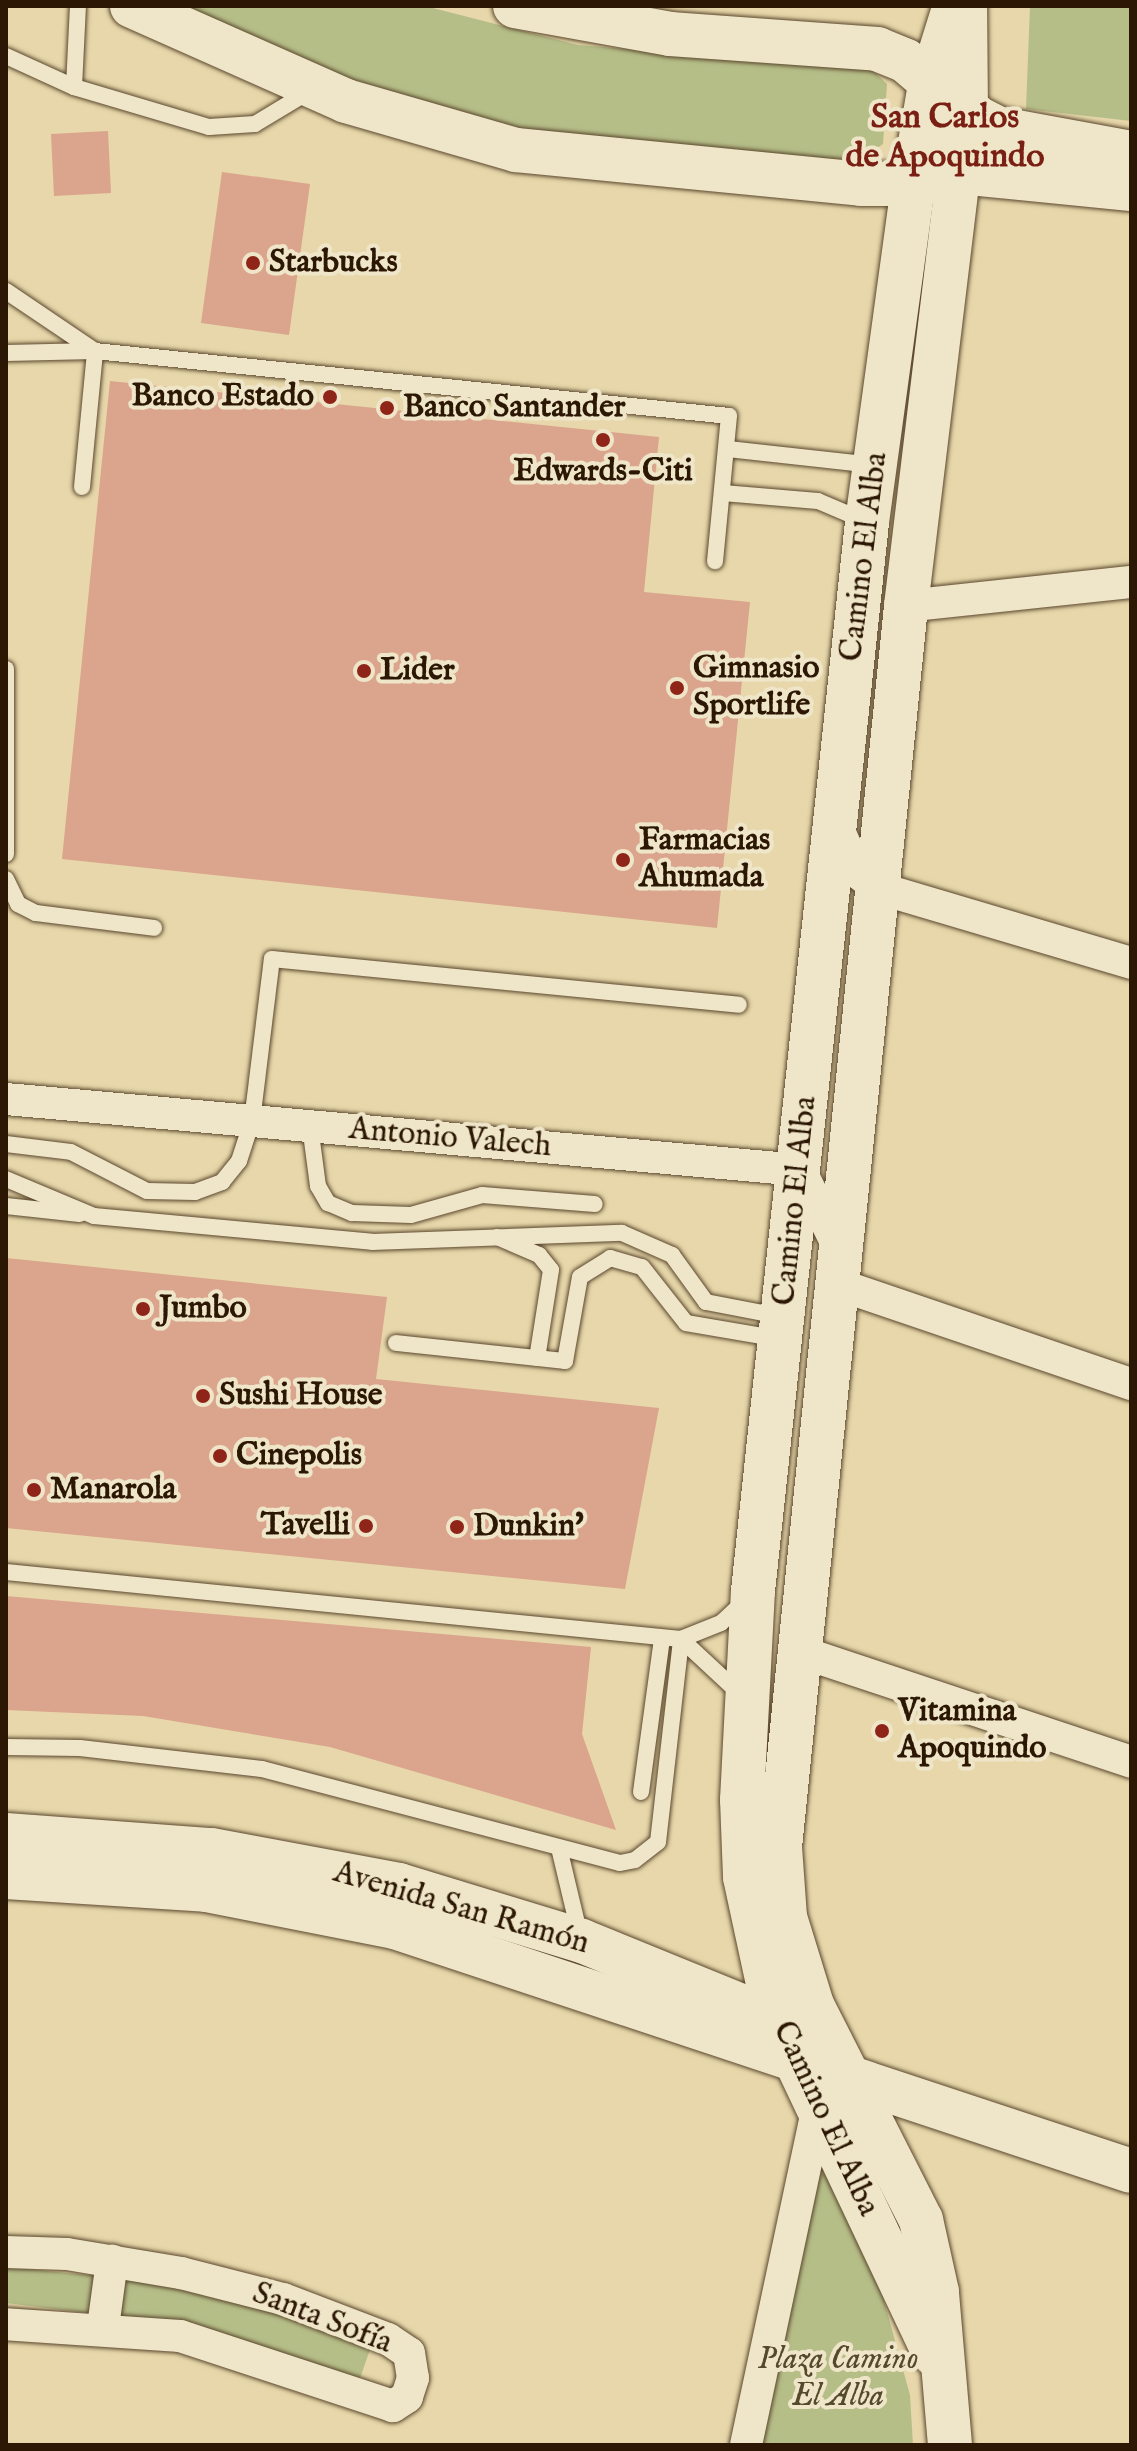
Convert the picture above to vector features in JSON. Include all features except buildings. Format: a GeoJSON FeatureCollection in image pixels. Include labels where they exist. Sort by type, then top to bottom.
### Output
{"type":"FeatureCollection","features":[{"type":"Feature","properties":{"kind":"main road"},"geometry":{"type":"LineString","coordinates":[[132,6],[314,88],[438,132],[516,150],[913,184],[960,172],[1131,189]]}},
{"type":"Feature","properties":{"kind":"main road"},"geometry":{"type":"LineString","coordinates":[[515,6],[670,34],[877,49],[906,61],[930,85],[966,112],[1000,129],[1131,153]]}},
{"type":"Feature","properties":{"kind":"main road","name":"Camino El Alba"},"geometry":{"type":"LineString","coordinates":[[940,2364],[790,2059],[775,2016],[745,1877],[746,1705],[753,1591],[867,522],[913,184],[930,85],[955,6]]}},
{"type":"Feature","properties":{"kind":"main road","name":"Camino El Alba"},"geometry":{"type":"LineString","coordinates":[[950,2445],[940,2364],[937,2292],[921,2220],[856,2072],[792,1950],[781,1884],[801,1652],[906,606],[966,112],[965,6]]}},
{"type":"Feature","properties":{"kind":"main road"},"geometry":{"type":"LineString","coordinates":[[875,466],[897,499],[912,560]]}},
{"type":"Feature","properties":{"kind":"main road","name":"Avenida San Ramón"},"geometry":{"type":"LineString","coordinates":[[6,1835],[117,1840],[305,1865],[430,1894],[582,1941],[775,2016],[856,2072]]}},
{"type":"Feature","properties":{"kind":"main road","name":"Avenida San Ramón"},"geometry":{"type":"LineString","coordinates":[[6,1877],[206,1890],[395,1927],[579,1983],[790,2059],[856,2072],[1131,2171]]}},
{"type":"Feature","properties":{"kind":"street"},"geometry":{"type":"LineString","coordinates":[[906,606],[1131,582]]}},
{"type":"Feature","properties":{"kind":"street"},"geometry":{"type":"LineString","coordinates":[[835,822],[858,873],[878,888],[1131,963]]}},
{"type":"Feature","properties":{"kind":"street","name":"Antonio Valech"},"geometry":{"type":"LineString","coordinates":[[6,1099],[800,1170]]}},
{"type":"Feature","properties":{"kind":"street"},"geometry":{"type":"LineString","coordinates":[[800,1170],[826,1211],[839,1270],[1131,1384]]}},
{"type":"Feature","properties":{"kind":"street"},"geometry":{"type":"LineString","coordinates":[[801,1652],[1131,1762]]}},
{"type":"Feature","properties":{"kind":"street"},"geometry":{"type":"LineString","coordinates":[[746,2445],[817,2110]]}},
{"type":"Feature","properties":{"kind":"street","name":"Santa Sofía"},"geometry":{"type":"LineString","coordinates":[[6,2252],[112,2261],[283,2299],[388,2339],[409,2353],[413,2378],[407,2397],[393,2406],[180,2336],[103,2327],[6,2324]]}},
{"type":"Feature","properties":{"kind":"street"},"geometry":{"type":"LineString","coordinates":[[103,2327],[112,2261]]}},
{"type":"Feature","properties":{"kind":"lane"},"geometry":{"type":"LineString","coordinates":[[74,87],[78,6]]}},
{"type":"Feature","properties":{"kind":"lane"},"geometry":{"type":"LineString","coordinates":[[6,56],[74,87],[186,123],[232,127],[277,115],[314,88]]}},
{"type":"Feature","properties":{"kind":"lane"},"geometry":{"type":"LineString","coordinates":[[6,291],[95,351]]}},
{"type":"Feature","properties":{"kind":"lane"},"geometry":{"type":"LineString","coordinates":[[82,487],[95,351]]}},
{"type":"Feature","properties":{"kind":"lane"},"geometry":{"type":"LineString","coordinates":[[6,353],[95,351],[729,416],[715,561]]}},
{"type":"Feature","properties":{"kind":"lane"},"geometry":{"type":"LineString","coordinates":[[728,449],[875,466]]}},
{"type":"Feature","properties":{"kind":"lane"},"geometry":{"type":"LineString","coordinates":[[723,493],[818,501],[867,522]]}},
{"type":"Feature","properties":{"kind":"lane"},"geometry":{"type":"LineString","coordinates":[[6,669],[6,854]]}},
{"type":"Feature","properties":{"kind":"lane"},"geometry":{"type":"LineString","coordinates":[[6,879],[18,904],[36,913],[154,928]]}},
{"type":"Feature","properties":{"kind":"lane"},"geometry":{"type":"LineString","coordinates":[[6,1144],[71,1152],[111,1178],[173,1194],[222,1182],[239,1161],[252,1121],[272,959],[739,1005]]}},
{"type":"Feature","properties":{"kind":"lane"},"geometry":{"type":"LineString","coordinates":[[310,1126],[318,1186],[328,1203],[352,1213],[411,1215],[482,1195],[595,1204]]}},
{"type":"Feature","properties":{"kind":"lane"},"geometry":{"type":"LineString","coordinates":[[6,1179],[94,1216]]}},
{"type":"Feature","properties":{"kind":"lane"},"geometry":{"type":"LineString","coordinates":[[170,1221],[173,1194]]}},
{"type":"Feature","properties":{"kind":"lane"},"geometry":{"type":"LineString","coordinates":[[6,1206],[94,1216],[411,1240],[622,1233],[650,1240],[672,1255],[706,1302],[782,1328]]}},
{"type":"Feature","properties":{"kind":"lane"},"geometry":{"type":"LineString","coordinates":[[411,1215],[411,1240]]}},
{"type":"Feature","properties":{"kind":"lane"},"geometry":{"type":"LineString","coordinates":[[495,1235],[539,1255],[551,1270],[537,1358]]}},
{"type":"Feature","properties":{"kind":"lane"},"geometry":{"type":"LineString","coordinates":[[396,1343],[565,1361],[580,1277],[610,1258],[642,1267],[686,1323],[782,1328]]}},
{"type":"Feature","properties":{"kind":"lane"},"geometry":{"type":"LineString","coordinates":[[6,1572],[681,1639],[721,1623],[753,1591]]}},
{"type":"Feature","properties":{"kind":"lane"},"geometry":{"type":"LineString","coordinates":[[641,1792],[662,1638]]}},
{"type":"Feature","properties":{"kind":"lane"},"geometry":{"type":"LineString","coordinates":[[681,1639],[716,1666],[746,1705]]}},
{"type":"Feature","properties":{"kind":"lane"},"geometry":{"type":"LineString","coordinates":[[6,1747],[80,1748],[262,1769],[560,1852],[620,1863],[658,1842],[681,1639]]}},
{"type":"Feature","properties":{"kind":"lane"},"geometry":{"type":"LineString","coordinates":[[560,1852],[582,1941]]}},
{"type":"Feature","properties":{"kind":"green space"},"geometry":{"type":"Polygon","coordinates":[[[180,6],[425,6],[578,45],[872,70],[887,84],[883,144],[860,160],[753,158],[481,123],[362,87],[180,6]]]}},
{"type":"Feature","properties":{"kind":"green space"},"geometry":{"type":"Polygon","coordinates":[[[1030,6],[1131,7],[1131,121],[1026,109],[1030,6]]]}},
{"type":"Feature","properties":{"kind":"green space","name":"Plaza Camino El Alba"},"geometry":{"type":"Polygon","coordinates":[[[826,2173],[873,2261],[910,2395],[913,2445],[759,2445],[811,2177],[826,2173]]]}},
{"type":"Feature","properties":{"kind":"green space"},"geometry":{"type":"Polygon","coordinates":[[[6,2267],[179,2284],[373,2341],[358,2384],[177,2324],[6,2303],[6,2267]]]}},
{"type":"Feature","properties":{"kind":"place","name":"Starbucks"},"geometry":{"type":"Point","coordinates":[253,263]}},
{"type":"Feature","properties":{"kind":"place","name":"Banco Estado"},"geometry":{"type":"Point","coordinates":[330,397]}},
{"type":"Feature","properties":{"kind":"place","name":"Banco Santander"},"geometry":{"type":"Point","coordinates":[387,408]}},
{"type":"Feature","properties":{"kind":"place","name":"Edwards-Citi"},"geometry":{"type":"Point","coordinates":[603,440]}},
{"type":"Feature","properties":{"kind":"place","name":"Lider"},"geometry":{"type":"Point","coordinates":[364,671]}},
{"type":"Feature","properties":{"kind":"place","name":"Gimnasio Sportlife"},"geometry":{"type":"Point","coordinates":[677,688]}},
{"type":"Feature","properties":{"kind":"place","name":"Farmacias Ahumada"},"geometry":{"type":"Point","coordinates":[623,860]}},
{"type":"Feature","properties":{"kind":"place","name":"Jumbo"},"geometry":{"type":"Point","coordinates":[143,1309]}},
{"type":"Feature","properties":{"kind":"place","name":"Sushi House"},"geometry":{"type":"Point","coordinates":[203,1396]}},
{"type":"Feature","properties":{"kind":"place","name":"Cinepolis"},"geometry":{"type":"Point","coordinates":[220,1456]}},
{"type":"Feature","properties":{"kind":"place","name":"Manarola"},"geometry":{"type":"Point","coordinates":[34,1490]}},
{"type":"Feature","properties":{"kind":"place","name":"Tavelli"},"geometry":{"type":"Point","coordinates":[366,1526]}},
{"type":"Feature","properties":{"kind":"place","name":"Dunkin'"},"geometry":{"type":"Point","coordinates":[457,1527]}},
{"type":"Feature","properties":{"kind":"place","name":"Vitamina Apoquindo"},"geometry":{"type":"Point","coordinates":[882,1731]}},
{"type":"Feature","properties":{"kind":"district","name":"San Carlos de Apoquindo"},"geometry":{"type":"Point","coordinates":[945,136]}}]}
